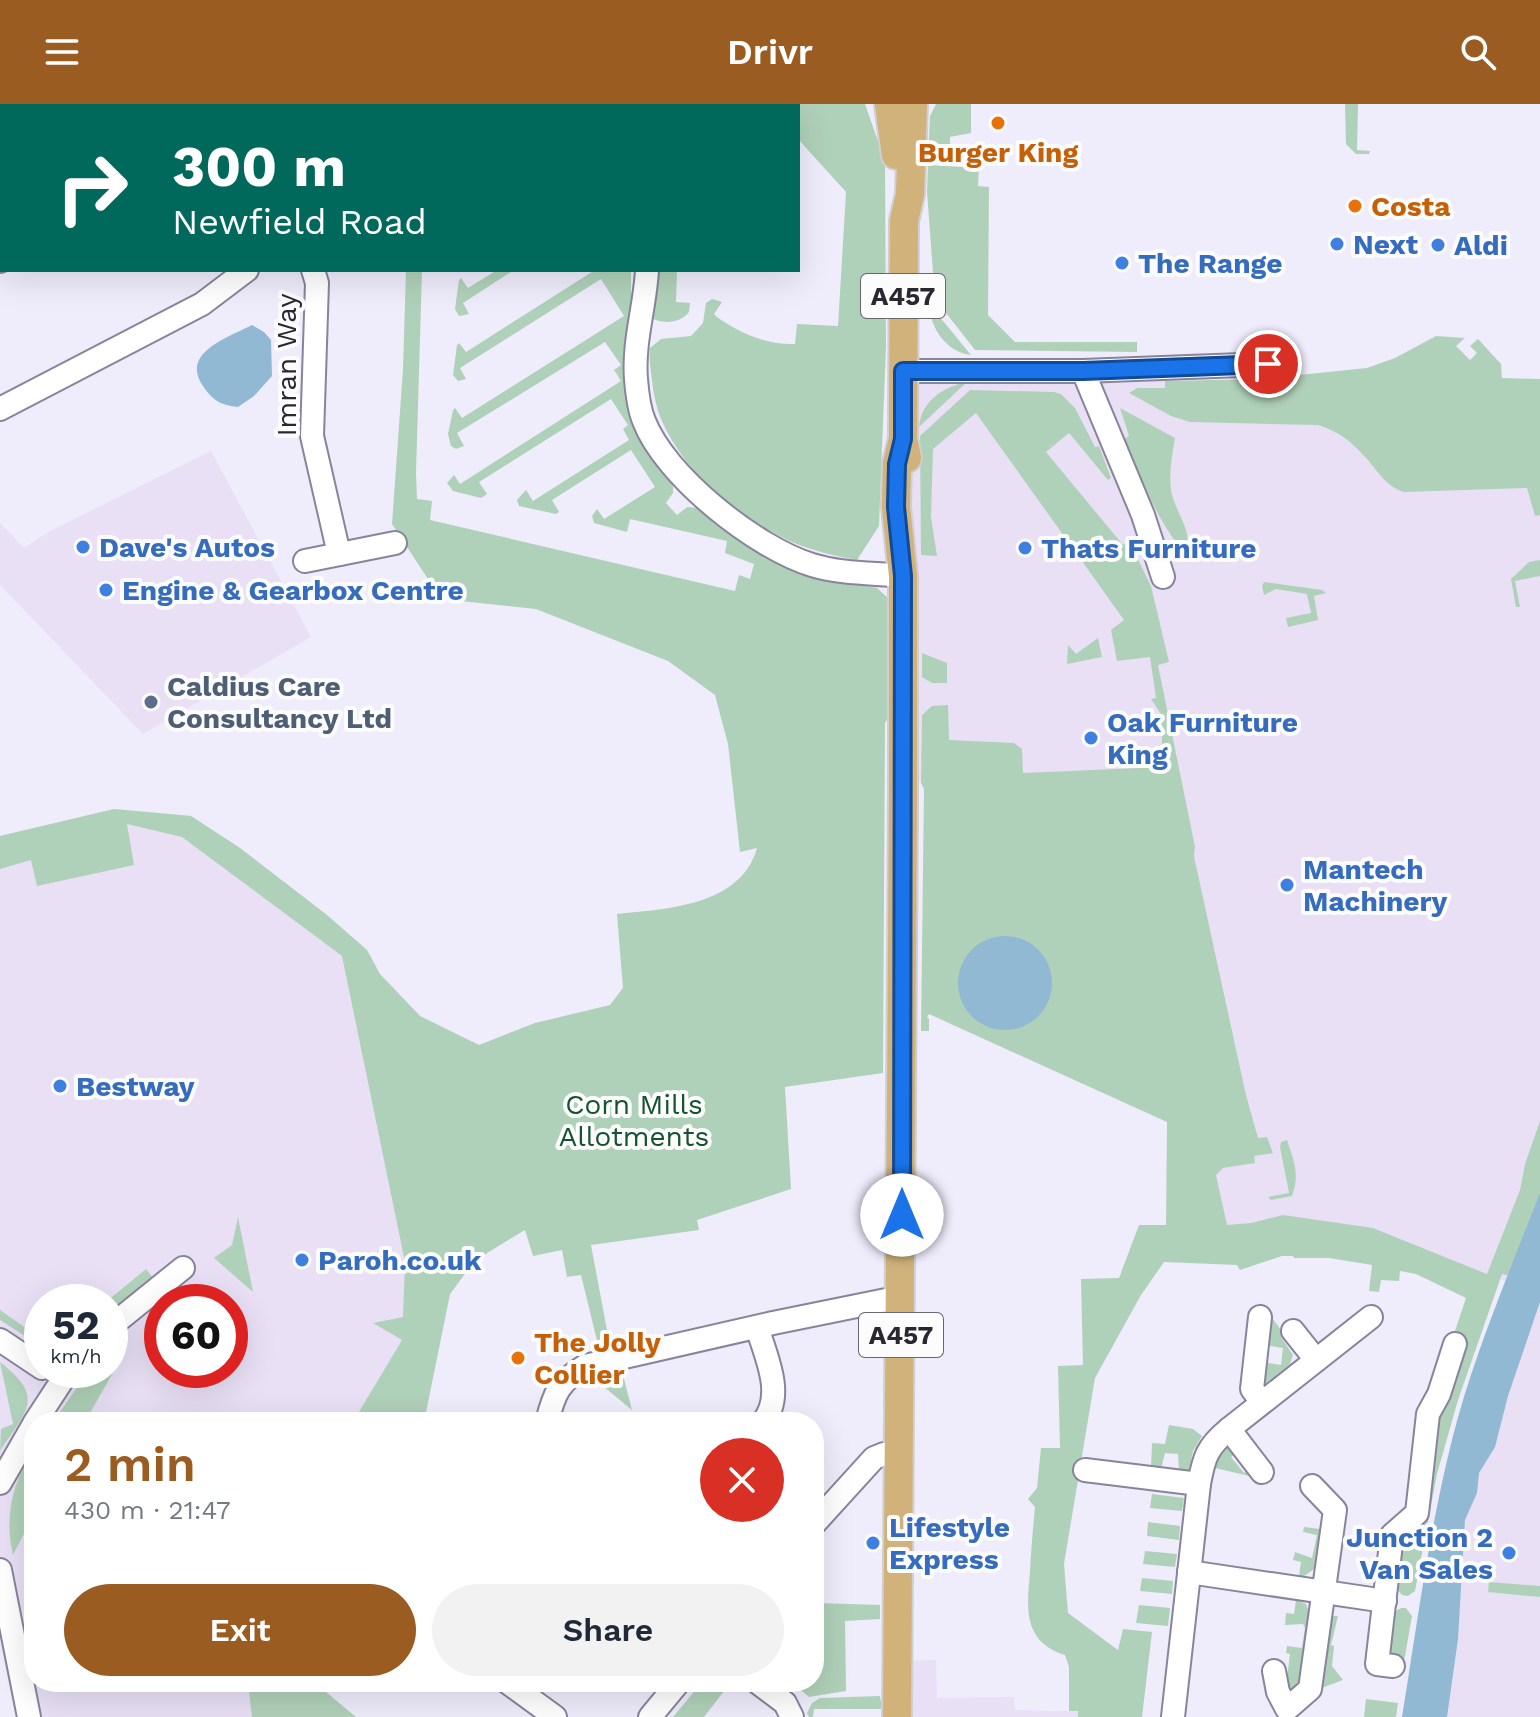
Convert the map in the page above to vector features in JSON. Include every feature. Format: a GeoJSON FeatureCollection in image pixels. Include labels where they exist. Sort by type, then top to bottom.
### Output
{"type":"FeatureCollection","features":[{"type":"Feature","properties":{"kind":"main road","name":"A457"},"geometry":{"type":"LineString","coordinates":[[889,104],[904,221]]}},
{"type":"Feature","properties":{"kind":"main road","name":"A457"},"geometry":{"type":"LineString","coordinates":[[897,1706],[901,1455],[903,576],[908,528],[908,466],[903,439],[904,221],[910,194],[913,104]]}},
{"type":"Feature","properties":{"kind":"street"},"geometry":{"type":"LineString","coordinates":[[0,409],[202,304],[244,272]]}},
{"type":"Feature","properties":{"kind":"street","name":"Imran Way"},"geometry":{"type":"LineString","coordinates":[[314,272],[317,283],[312,436],[339,554]]}},
{"type":"Feature","properties":{"kind":"street"},"geometry":{"type":"LineString","coordinates":[[635,272],[634,315],[638,330]]}},
{"type":"Feature","properties":{"kind":"street"},"geometry":{"type":"LineString","coordinates":[[647,272],[638,330],[636,378],[644,420],[670,465],[751,533],[809,564],[832,570],[903,576]]}},
{"type":"Feature","properties":{"kind":"street"},"geometry":{"type":"LineString","coordinates":[[903,371],[1083,371],[1268,364]]}},
{"type":"Feature","properties":{"kind":"street"},"geometry":{"type":"LineString","coordinates":[[1083,371],[1143,515],[1163,577]]}},
{"type":"Feature","properties":{"kind":"street"},"geometry":{"type":"LineString","coordinates":[[305,561],[395,543]]}},
{"type":"Feature","properties":{"kind":"street"},"geometry":{"type":"LineString","coordinates":[[128,1312],[183,1268]]}},
{"type":"Feature","properties":{"kind":"street"},"geometry":{"type":"LineString","coordinates":[[550,1412],[555,1392],[573,1373],[585,1366],[901,1297]]}},
{"type":"Feature","properties":{"kind":"street"},"geometry":{"type":"LineString","coordinates":[[1260,1317],[1252,1389],[1262,1402]]}},
{"type":"Feature","properties":{"kind":"street"},"geometry":{"type":"LineString","coordinates":[[1173,1717],[1204,1456],[1215,1440],[1371,1317]]}},
{"type":"Feature","properties":{"kind":"street"},"geometry":{"type":"LineString","coordinates":[[757,1327],[773,1390],[774,1403],[769,1412]]}},
{"type":"Feature","properties":{"kind":"street"},"geometry":{"type":"LineString","coordinates":[[1293,1331],[1316,1360]]}},
{"type":"Feature","properties":{"kind":"street"},"geometry":{"type":"LineString","coordinates":[[0,1340],[24,1354]]}},
{"type":"Feature","properties":{"kind":"street"},"geometry":{"type":"LineString","coordinates":[[1393,1666],[1377,1664],[1392,1535],[1417,1513],[1428,1414],[1439,1394],[1455,1344]]}},
{"type":"Feature","properties":{"kind":"street"},"geometry":{"type":"LineString","coordinates":[[39,1412],[48,1388]]}},
{"type":"Feature","properties":{"kind":"street"},"geometry":{"type":"LineString","coordinates":[[1229,1429],[1262,1472]]}},
{"type":"Feature","properties":{"kind":"street"},"geometry":{"type":"LineString","coordinates":[[0,1483],[24,1442]]}},
{"type":"Feature","properties":{"kind":"street"},"geometry":{"type":"LineString","coordinates":[[824,1513],[874,1458],[884,1454],[901,1455]]}},
{"type":"Feature","properties":{"kind":"street"},"geometry":{"type":"LineString","coordinates":[[1085,1470],[1199,1484]]}},
{"type":"Feature","properties":{"kind":"street"},"geometry":{"type":"LineString","coordinates":[[1274,1671],[1278,1692],[1287,1709],[1310,1689],[1335,1510],[1312,1486]]}},
{"type":"Feature","properties":{"kind":"street"},"geometry":{"type":"LineString","coordinates":[[1189,1572],[1385,1601]]}},
{"type":"Feature","properties":{"kind":"street"},"geometry":{"type":"LineString","coordinates":[[1,1580],[29,1717]]}},
{"type":"Feature","properties":{"kind":"street"},"geometry":{"type":"LineString","coordinates":[[521,1692],[555,1717]]}},
{"type":"Feature","properties":{"kind":"street"},"geometry":{"type":"LineString","coordinates":[[650,1717],[671,1692]]}},
{"type":"Feature","properties":{"kind":"street"},"geometry":{"type":"LineString","coordinates":[[770,1692],[785,1703],[792,1717]]}},
{"type":"Feature","properties":{"kind":"shaded area"},"geometry":{"type":"Polygon","coordinates":[[[1164,367],[1166,388],[1540,387],[1540,1717],[1428,1717],[1450,1523],[1529,1291],[1373,1228],[1181,1230],[1244,1085],[1194,856],[1195,847],[1022,783],[922,738],[921,783],[903,783],[903,371],[1164,367]]]}},
{"type":"Feature","properties":{"kind":"shaded area"},"geometry":{"type":"Polygon","coordinates":[[[211,451],[311,637],[143,734],[0,585],[0,523],[24,548],[50,531],[211,451]]]}},
{"type":"Feature","properties":{"kind":"shaded area"},"geometry":{"type":"Polygon","coordinates":[[[114,809],[191,816],[240,848],[327,915],[367,950],[380,974],[420,1016],[479,1045],[525,1229],[487,1253],[467,1271],[450,1294],[426,1412],[24,1412],[24,1692],[326,1692],[356,1717],[29,1717],[0,1597],[0,836],[114,809]]]}},
{"type":"Feature","properties":{"kind":"shaded area"},"geometry":{"type":"Polygon","coordinates":[[[936,1660],[937,1698],[1014,1697],[1015,1710],[1106,1712],[1106,1717],[897,1717],[897,1661],[936,1660]]]}},
{"type":"Feature","properties":{"kind":"green space"},"geometry":{"type":"Polygon","coordinates":[[[800,104],[865,104],[885,161],[886,346],[879,526],[857,560],[792,542],[753,520],[716,492],[699,476],[672,440],[656,403],[650,367],[650,348],[661,339],[691,336],[703,323],[706,303],[712,299],[722,302],[714,314],[717,317],[744,333],[764,340],[795,344],[797,324],[838,326],[846,192],[800,141],[800,104]]]}},
{"type":"Feature","properties":{"kind":"green space"},"geometry":{"type":"Polygon","coordinates":[[[936,104],[971,104],[971,133],[950,137],[950,147],[967,146],[967,159],[928,158],[930,116],[936,104]]]}},
{"type":"Feature","properties":{"kind":"green space"},"geometry":{"type":"Polygon","coordinates":[[[1345,104],[1358,104],[1357,150],[1370,151],[1369,154],[1356,154],[1346,144],[1345,104]]]}},
{"type":"Feature","properties":{"kind":"green space"},"geometry":{"type":"Polygon","coordinates":[[[928,165],[979,168],[978,186],[989,187],[988,315],[1015,342],[1137,342],[1137,352],[975,350],[935,299],[927,192],[928,165]]]}},
{"type":"Feature","properties":{"kind":"green space","name":"Corn Mills Allotments"},"geometry":{"type":"Polygon","coordinates":[[[406,272],[422,272],[416,473],[417,499],[432,501],[430,520],[735,591],[739,575],[750,579],[754,564],[725,553],[727,541],[630,519],[627,532],[594,523],[592,516],[597,509],[604,519],[655,487],[631,450],[552,500],[559,512],[556,514],[519,506],[517,500],[526,490],[533,501],[629,440],[623,429],[628,425],[611,399],[479,482],[487,494],[481,498],[453,491],[447,483],[454,475],[460,484],[621,381],[614,370],[621,365],[605,342],[457,433],[464,446],[456,449],[451,446],[448,434],[455,408],[462,418],[624,316],[601,279],[460,368],[466,379],[458,381],[453,375],[457,345],[459,343],[466,352],[592,272],[631,272],[631,328],[648,450],[673,486],[673,493],[666,503],[677,515],[687,507],[699,508],[852,583],[877,588],[888,598],[890,717],[885,722],[883,1073],[785,1087],[791,1189],[697,1220],[699,1230],[591,1245],[610,1346],[599,1349],[581,1275],[567,1277],[562,1250],[533,1256],[525,1230],[487,1253],[467,1271],[450,1294],[426,1412],[359,1412],[402,1340],[373,1323],[403,1317],[405,1262],[342,956],[182,837],[127,824],[134,865],[37,886],[31,860],[0,869],[0,836],[114,809],[191,816],[240,848],[327,915],[367,950],[380,974],[420,1016],[479,1045],[535,1023],[610,1005],[623,988],[617,914],[699,901],[735,882],[748,867],[757,848],[740,852],[728,744],[715,695],[668,661],[536,609],[441,599],[392,524],[403,369],[406,272]]]}},
{"type":"Feature","properties":{"kind":"green space"},"geometry":{"type":"Polygon","coordinates":[[[494,272],[511,272],[463,303],[469,314],[459,316],[455,309],[461,278],[468,288],[494,272]]]}},
{"type":"Feature","properties":{"kind":"green space"},"geometry":{"type":"Polygon","coordinates":[[[655,272],[677,272],[676,302],[690,303],[689,312],[668,322],[653,319],[655,272]]]}},
{"type":"Feature","properties":{"kind":"green space"},"geometry":{"type":"Polygon","coordinates":[[[929,304],[971,355],[954,349],[941,337],[932,322],[929,304]]]}},
{"type":"Feature","properties":{"kind":"green space"},"geometry":{"type":"Polygon","coordinates":[[[1436,336],[1465,338],[1456,346],[1470,360],[1477,353],[1470,346],[1478,339],[1501,364],[1502,378],[1540,379],[1540,515],[1535,516],[1527,488],[1404,492],[1387,482],[1350,442],[1318,425],[1190,422],[1171,416],[1129,393],[1137,388],[1165,388],[1165,381],[1260,379],[1367,368],[1395,358],[1436,336]]]}},
{"type":"Feature","properties":{"kind":"green space"},"geometry":{"type":"Polygon","coordinates":[[[967,382],[919,427],[924,410],[935,397],[950,387],[967,382]]]}},
{"type":"Feature","properties":{"kind":"green space"},"geometry":{"type":"Polygon","coordinates":[[[970,390],[1054,392],[1061,394],[1075,408],[1095,447],[1099,446],[1111,478],[1108,480],[1069,433],[1046,452],[1123,545],[1128,541],[1130,543],[1151,586],[1169,662],[1158,665],[1195,847],[1194,856],[1246,1095],[1258,1138],[1267,1137],[1273,1153],[1254,1156],[1255,1163],[1223,1168],[1216,1175],[1227,1225],[1283,1215],[1373,1228],[1487,1274],[1520,1190],[1525,1164],[1540,1121],[1540,1192],[1509,1276],[1502,1274],[1458,1400],[1437,1474],[1415,1591],[1408,1596],[1397,1589],[1398,1580],[1394,1573],[1452,1340],[1466,1298],[1416,1274],[1400,1271],[1399,1281],[1381,1280],[1379,1292],[1369,1291],[1372,1265],[1293,1256],[1282,1256],[1240,1270],[1237,1265],[1164,1262],[1141,1295],[1095,1378],[1064,1564],[1068,1613],[1118,1650],[1123,1629],[1152,1632],[1142,1717],[1078,1717],[1078,1711],[1069,1711],[1069,1667],[1065,1655],[1041,1641],[1030,1622],[1028,1598],[1035,1507],[1028,1499],[1037,1488],[1041,1448],[1060,1448],[1058,1366],[1083,1365],[1081,1279],[1119,1278],[1139,1225],[1166,1225],[1167,1122],[929,1014],[929,1031],[921,1031],[922,715],[932,706],[948,705],[949,740],[1014,743],[1022,749],[1023,773],[1163,767],[1161,714],[1151,699],[1156,698],[1150,657],[1117,661],[1111,630],[1124,620],[976,413],[933,449],[931,517],[937,556],[921,555],[920,436],[970,390]]]}},
{"type":"Feature","properties":{"kind":"green space"},"geometry":{"type":"Polygon","coordinates":[[[1120,408],[1175,438],[1171,490],[1186,529],[1186,552],[1168,531],[1143,483],[1124,439],[1129,436],[1120,408]]]}},
{"type":"Feature","properties":{"kind":"green space"},"geometry":{"type":"Polygon","coordinates":[[[1540,560],[1540,576],[1515,581],[1520,607],[1516,607],[1511,579],[1529,562],[1540,560]]]}},
{"type":"Feature","properties":{"kind":"green space"},"geometry":{"type":"Polygon","coordinates":[[[1264,582],[1322,590],[1326,593],[1314,596],[1318,620],[1288,627],[1286,618],[1311,613],[1307,594],[1276,589],[1264,595],[1264,582]]]}},
{"type":"Feature","properties":{"kind":"green space"},"geometry":{"type":"Polygon","coordinates":[[[1098,638],[1102,657],[1067,664],[1068,645],[1076,654],[1098,638]]]}},
{"type":"Feature","properties":{"kind":"green space"},"geometry":{"type":"Polygon","coordinates":[[[922,653],[947,663],[947,683],[932,683],[922,677],[922,653]]]}},
{"type":"Feature","properties":{"kind":"green space"},"geometry":{"type":"Polygon","coordinates":[[[1287,1140],[1295,1168],[1292,1196],[1271,1200],[1268,1197],[1289,1193],[1280,1147],[1281,1142],[1287,1140]]]}},
{"type":"Feature","properties":{"kind":"green space"},"geometry":{"type":"Polygon","coordinates":[[[238,1217],[253,1292],[248,1284],[244,1284],[214,1258],[232,1245],[238,1217]]]}},
{"type":"Feature","properties":{"kind":"green space"},"geometry":{"type":"Polygon","coordinates":[[[146,1269],[154,1279],[144,1284],[144,1288],[128,1301],[128,1284],[146,1269]]]}},
{"type":"Feature","properties":{"kind":"green space"},"geometry":{"type":"Polygon","coordinates":[[[1261,1303],[1284,1334],[1281,1337],[1293,1355],[1290,1364],[1261,1387],[1262,1367],[1268,1363],[1281,1365],[1283,1348],[1270,1346],[1267,1341],[1267,1320],[1261,1303]]]}},
{"type":"Feature","properties":{"kind":"green space"},"geometry":{"type":"Polygon","coordinates":[[[0,1310],[24,1327],[24,1335],[0,1320],[0,1310]]]}},
{"type":"Feature","properties":{"kind":"green space"},"geometry":{"type":"Polygon","coordinates":[[[0,1362],[23,1385],[27,1395],[24,1414],[0,1451],[1,1429],[13,1424],[0,1362]]]}},
{"type":"Feature","properties":{"kind":"green space"},"geometry":{"type":"Polygon","coordinates":[[[623,1375],[632,1410],[597,1381],[623,1375]]]}},
{"type":"Feature","properties":{"kind":"green space"},"geometry":{"type":"Polygon","coordinates":[[[77,1388],[104,1388],[91,1412],[60,1412],[77,1388]]]}},
{"type":"Feature","properties":{"kind":"green space"},"geometry":{"type":"Polygon","coordinates":[[[1169,1425],[1193,1429],[1202,1436],[1193,1451],[1188,1474],[1179,1472],[1178,1454],[1165,1453],[1161,1469],[1151,1468],[1152,1443],[1165,1444],[1169,1425]]]}},
{"type":"Feature","properties":{"kind":"green space"},"geometry":{"type":"Polygon","coordinates":[[[1234,1442],[1240,1450],[1231,1457],[1244,1473],[1253,1467],[1262,1479],[1215,1468],[1222,1452],[1234,1442]]]}},
{"type":"Feature","properties":{"kind":"green space"},"geometry":{"type":"Polygon","coordinates":[[[24,1466],[24,1534],[13,1555],[10,1514],[24,1466]]]}},
{"type":"Feature","properties":{"kind":"green space"},"geometry":{"type":"Polygon","coordinates":[[[1152,1494],[1184,1498],[1182,1511],[1150,1508],[1152,1494]]]}},
{"type":"Feature","properties":{"kind":"green space"},"geometry":{"type":"Polygon","coordinates":[[[1148,1522],[1180,1526],[1179,1540],[1147,1536],[1148,1522]]]}},
{"type":"Feature","properties":{"kind":"green space"},"geometry":{"type":"Polygon","coordinates":[[[1304,1527],[1320,1529],[1314,1569],[1303,1577],[1299,1576],[1301,1562],[1293,1560],[1295,1552],[1312,1558],[1317,1535],[1303,1532],[1304,1527]]]}},
{"type":"Feature","properties":{"kind":"green space"},"geometry":{"type":"Polygon","coordinates":[[[1145,1551],[1177,1554],[1175,1567],[1143,1564],[1145,1551]]]}},
{"type":"Feature","properties":{"kind":"green space"},"geometry":{"type":"Polygon","coordinates":[[[1142,1578],[1173,1581],[1172,1594],[1140,1591],[1142,1578]]]}},
{"type":"Feature","properties":{"kind":"green space"},"geometry":{"type":"Polygon","coordinates":[[[1489,1582],[1540,1586],[1540,1597],[1488,1592],[1489,1582]]]}},
{"type":"Feature","properties":{"kind":"green space"},"geometry":{"type":"Polygon","coordinates":[[[1296,1600],[1306,1604],[1309,1612],[1299,1689],[1290,1692],[1286,1686],[1290,1654],[1286,1653],[1287,1646],[1302,1648],[1305,1628],[1303,1624],[1285,1625],[1286,1613],[1294,1614],[1296,1600]]]}},
{"type":"Feature","properties":{"kind":"green space"},"geometry":{"type":"Polygon","coordinates":[[[824,1603],[880,1605],[880,1619],[845,1621],[846,1691],[809,1697],[803,1692],[824,1692],[824,1603]]]}},
{"type":"Feature","properties":{"kind":"green space"},"geometry":{"type":"Polygon","coordinates":[[[1139,1605],[1170,1608],[1168,1626],[1136,1623],[1139,1605]]]}},
{"type":"Feature","properties":{"kind":"green space"},"geometry":{"type":"Polygon","coordinates":[[[1406,1608],[1412,1616],[1402,1673],[1395,1671],[1397,1655],[1384,1653],[1394,1612],[1406,1608]]]}},
{"type":"Feature","properties":{"kind":"green space"},"geometry":{"type":"Polygon","coordinates":[[[1332,1616],[1338,1616],[1331,1645],[1334,1646],[1332,1666],[1343,1680],[1322,1688],[1332,1616]]]}},
{"type":"Feature","properties":{"kind":"green space"},"geometry":{"type":"Polygon","coordinates":[[[249,1692],[326,1692],[356,1717],[252,1717],[249,1692]]]}},
{"type":"Feature","properties":{"kind":"green space"},"geometry":{"type":"Polygon","coordinates":[[[694,1692],[723,1692],[704,1717],[673,1717],[694,1692]]]}},
{"type":"Feature","properties":{"kind":"green space"},"geometry":{"type":"Polygon","coordinates":[[[880,1696],[882,1709],[814,1709],[813,1717],[807,1713],[812,1703],[820,1698],[880,1696]]]}},
{"type":"Feature","properties":{"kind":"green space"},"geometry":{"type":"Polygon","coordinates":[[[1366,1699],[1398,1703],[1396,1717],[1364,1717],[1366,1699]]]}},
{"type":"Feature","properties":{"kind":"water"},"geometry":{"type":"Polygon","coordinates":[[[252,325],[271,340],[272,376],[254,396],[238,407],[222,403],[203,386],[197,374],[197,364],[219,341],[252,325]]]}},
{"type":"Feature","properties":{"kind":"water"},"geometry":{"type":"Polygon","coordinates":[[[1005,936],[1023,939],[1038,950],[1049,965],[1052,983],[1049,1001],[1038,1016],[1023,1027],[1005,1030],[987,1027],[972,1016],[961,1001],[958,983],[961,965],[972,950],[987,939],[1005,936]]]}},
{"type":"Feature","properties":{"kind":"water"},"geometry":{"type":"Polygon","coordinates":[[[1540,1192],[1540,1302],[1508,1396],[1495,1447],[1479,1473],[1477,1493],[1465,1520],[1458,1639],[1447,1717],[1402,1717],[1430,1543],[1452,1440],[1481,1346],[1540,1192]]]}},
{"type":"Feature","properties":{"kind":"place","name":"Burger King"},"geometry":{"type":"Point","coordinates":[998,123]}},
{"type":"Feature","properties":{"kind":"place","name":"Costa"},"geometry":{"type":"Point","coordinates":[1355,206]}},
{"type":"Feature","properties":{"kind":"place","name":"Next"},"geometry":{"type":"Point","coordinates":[1337,244]}},
{"type":"Feature","properties":{"kind":"place","name":"Aldi"},"geometry":{"type":"Point","coordinates":[1438,245]}},
{"type":"Feature","properties":{"kind":"place","name":"The Range"},"geometry":{"type":"Point","coordinates":[1122,263]}},
{"type":"Feature","properties":{"kind":"place","name":"Dave's Autos"},"geometry":{"type":"Point","coordinates":[83,547]}},
{"type":"Feature","properties":{"kind":"place","name":"Thats Furniture"},"geometry":{"type":"Point","coordinates":[1025,548]}},
{"type":"Feature","properties":{"kind":"place","name":"Engine & Gearbox Centre"},"geometry":{"type":"Point","coordinates":[106,590]}},
{"type":"Feature","properties":{"kind":"place","name":"Caldius Care Consultancy Ltd"},"geometry":{"type":"Point","coordinates":[151,702]}},
{"type":"Feature","properties":{"kind":"place","name":"Oak Furniture King"},"geometry":{"type":"Point","coordinates":[1091,738]}},
{"type":"Feature","properties":{"kind":"place","name":"Mantech Machinery"},"geometry":{"type":"Point","coordinates":[1287,885]}},
{"type":"Feature","properties":{"kind":"place","name":"Bestway"},"geometry":{"type":"Point","coordinates":[60,1086]}},
{"type":"Feature","properties":{"kind":"place","name":"Paroh.co.uk"},"geometry":{"type":"Point","coordinates":[302,1260]}},
{"type":"Feature","properties":{"kind":"place","name":"The Jolly Collier"},"geometry":{"type":"Point","coordinates":[518,1358]}},
{"type":"Feature","properties":{"kind":"place","name":"Lifestyle Express"},"geometry":{"type":"Point","coordinates":[873,1543]}},
{"type":"Feature","properties":{"kind":"place","name":"Junction 2 Van Sales"},"geometry":{"type":"Point","coordinates":[1509,1553]}},
{"type":"Feature","properties":{"kind":"route"},"geometry":{"type":"LineString","coordinates":[[902,1215],[903,576],[896,507],[897,464],[903,439],[903,371],[1083,371],[1268,364]]}}]}
